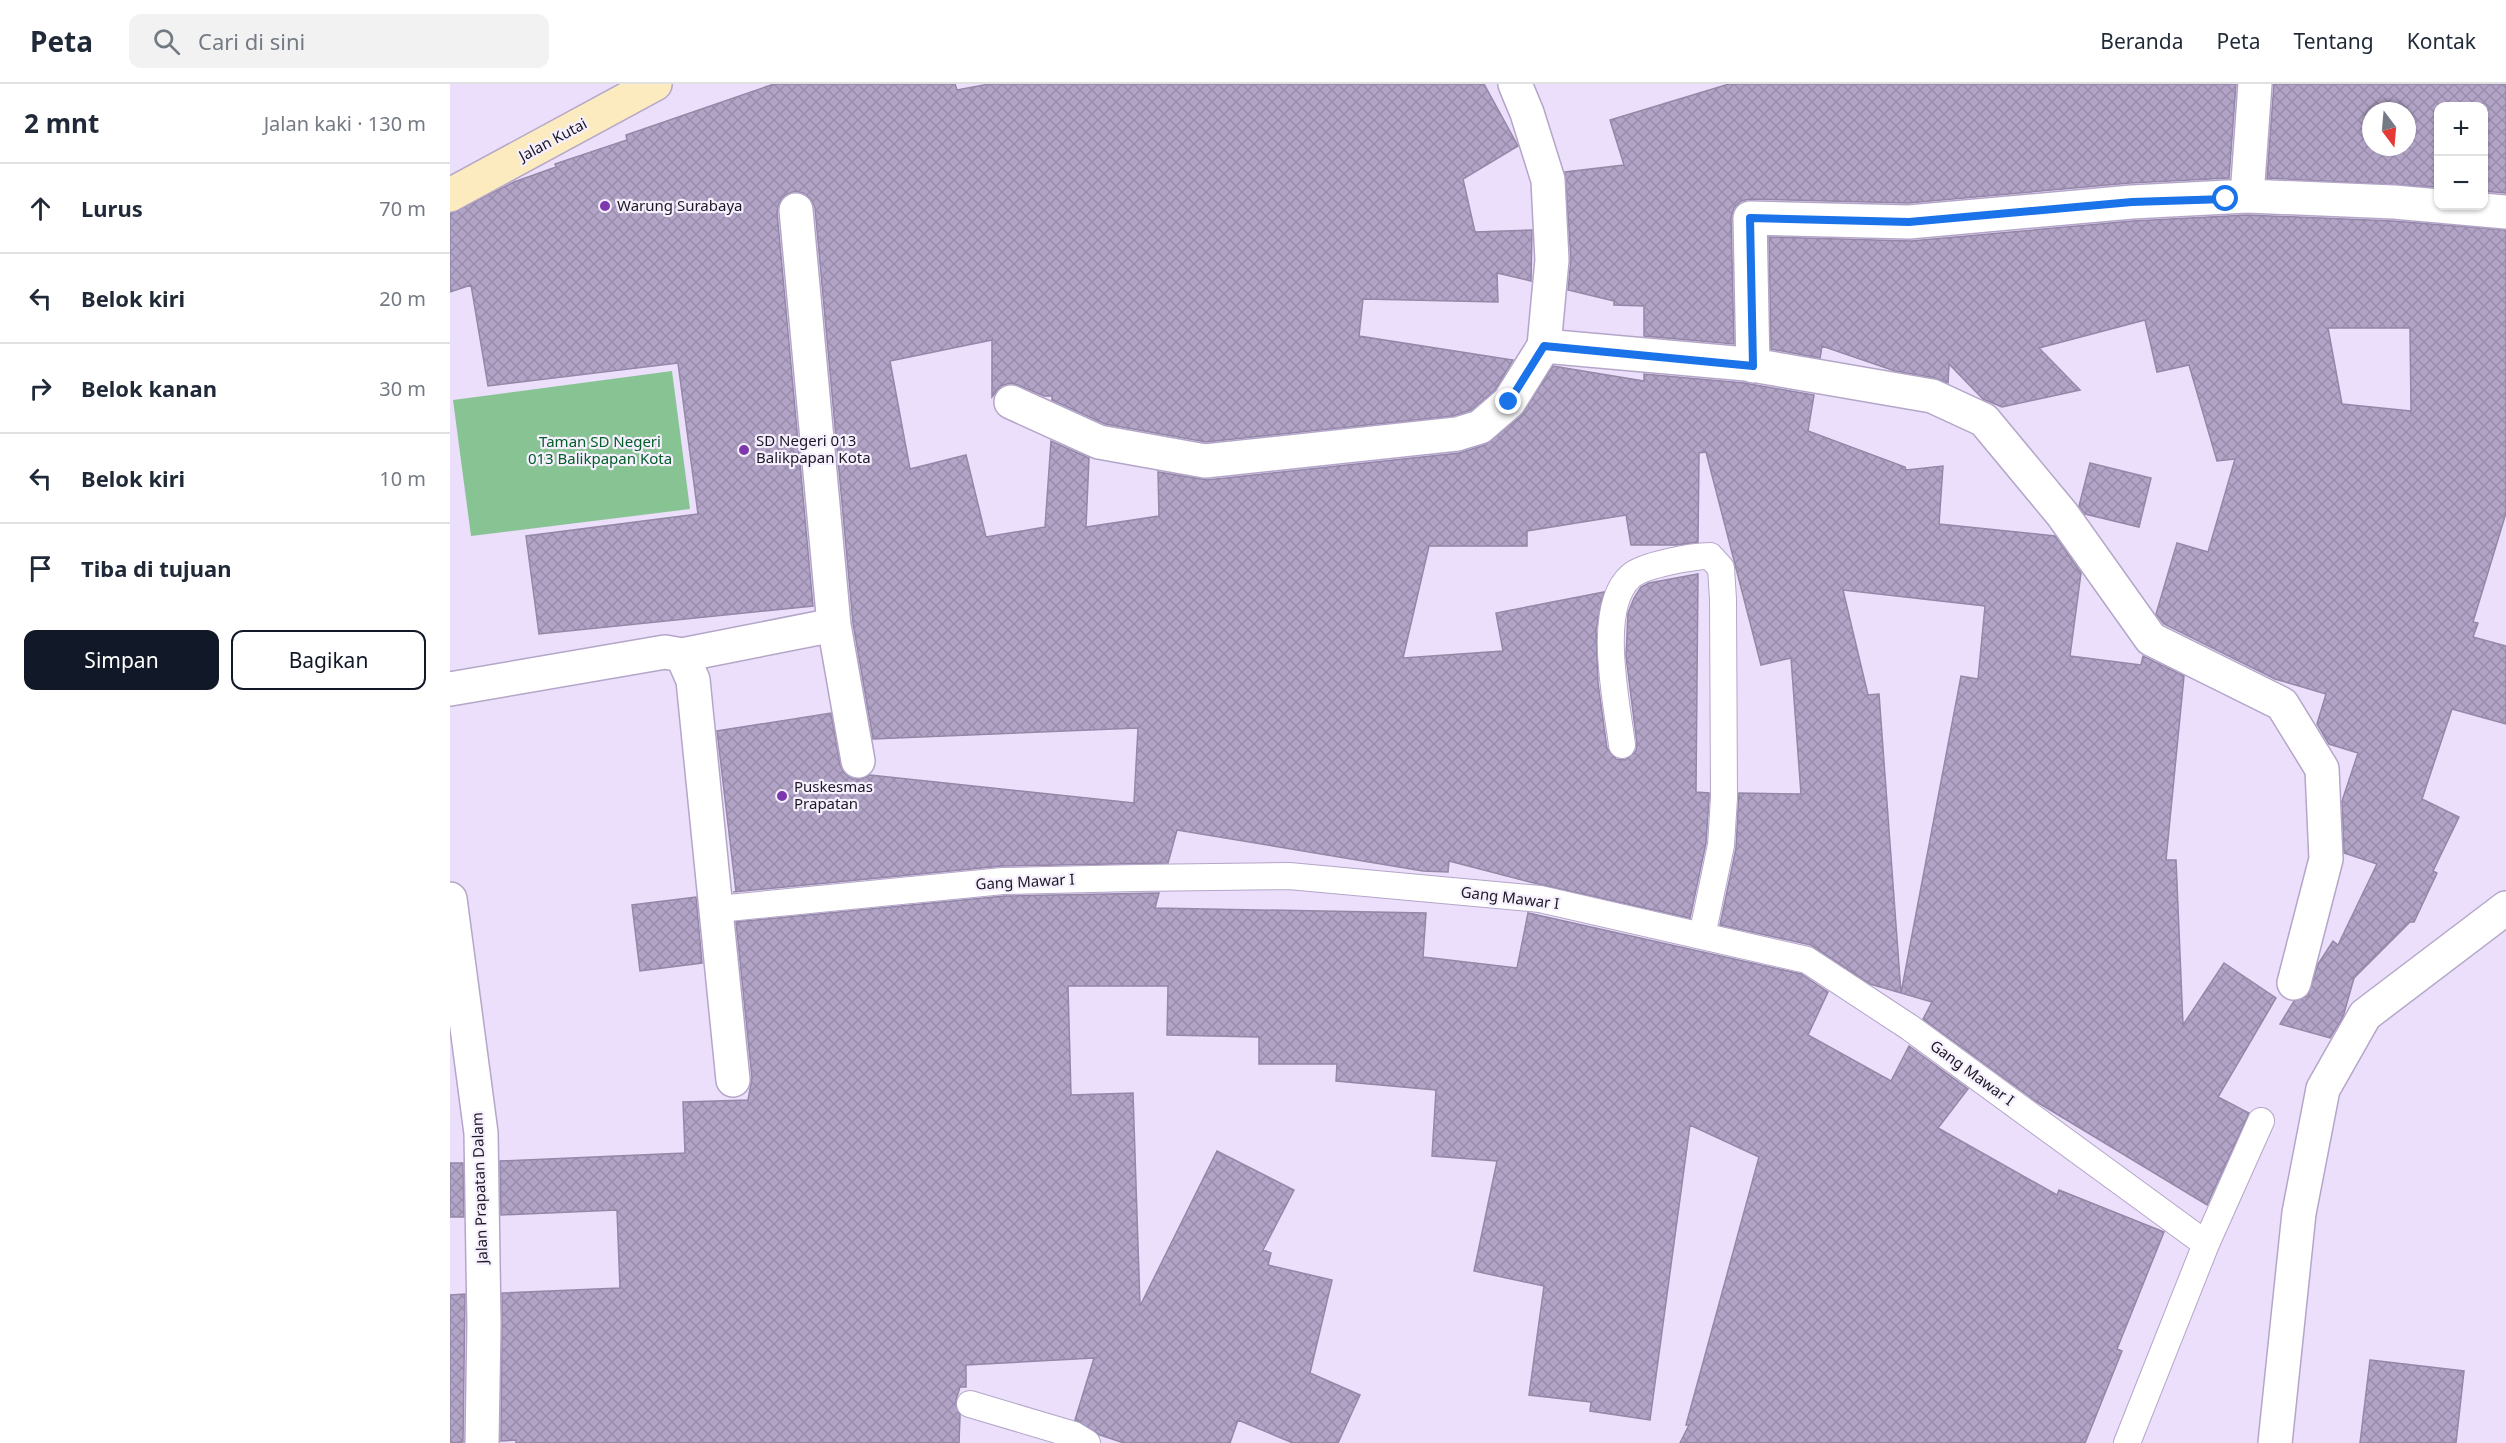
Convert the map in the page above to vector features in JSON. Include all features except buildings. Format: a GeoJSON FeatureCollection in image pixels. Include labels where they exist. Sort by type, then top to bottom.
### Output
{"type":"FeatureCollection","features":[{"type":"Feature","properties":{"kind":"street","name":"Jalan Kutai"},"geometry":{"type":"LineString","coordinates":[[450,195],[656,84]]}},
{"type":"Feature","properties":{"kind":"street"},"geometry":{"type":"LineString","coordinates":[[1011,402],[1099,442],[1205,461],[1457,434],[1480,427],[1509,402],[1544,346],[1552,261],[1548,180],[1527,113],[1515,84]]}},
{"type":"Feature","properties":{"kind":"street"},"geometry":{"type":"LineString","coordinates":[[2247,196],[2255,84]]}},
{"type":"Feature","properties":{"kind":"street"},"geometry":{"type":"LineString","coordinates":[[1753,366],[1750,218],[1909,222],[2132,202],[2247,196],[2394,202],[2506,212]]}},
{"type":"Feature","properties":{"kind":"street"},"geometry":{"type":"LineString","coordinates":[[796,210],[834,625],[858,760]]}},
{"type":"Feature","properties":{"kind":"street"},"geometry":{"type":"LineString","coordinates":[[1544,346],[1753,366],[1932,396],[1983,420],[2061,514],[2151,639],[2282,704],[2322,769],[2326,859],[2294,983]]}},
{"type":"Feature","properties":{"kind":"street"},"geometry":{"type":"LineString","coordinates":[[450,690],[665,652],[682,655],[834,625]]}},
{"type":"Feature","properties":{"kind":"street"},"geometry":{"type":"LineString","coordinates":[[682,655],[693,680],[734,1080]]}},
{"type":"Feature","properties":{"kind":"street","name":"Jalan Prapatan Dalam"},"geometry":{"type":"LineString","coordinates":[[450,899],[481,1133],[484,1325],[482,1443]]}},
{"type":"Feature","properties":{"kind":"street"},"geometry":{"type":"LineString","coordinates":[[2275,1443],[2299,1214],[2324,1089],[2365,1015],[2506,908]]}},
{"type":"Feature","properties":{"kind":"lane"},"geometry":{"type":"LineString","coordinates":[[1622,745],[1611,643],[1615,600],[1631,575],[1688,556],[1710,556],[1721,568],[1723,599],[1724,798],[1721,845],[1702,936]]}},
{"type":"Feature","properties":{"kind":"lane","name":"Gang Mawar I"},"geometry":{"type":"LineString","coordinates":[[718,909],[1002,881],[1289,876],[1539,898],[1807,960],[1909,1027],[2206,1244]]}},
{"type":"Feature","properties":{"kind":"lane"},"geometry":{"type":"LineString","coordinates":[[2127,1443],[2206,1244],[2261,1121]]}},
{"type":"Feature","properties":{"kind":"lane"},"geometry":{"type":"LineString","coordinates":[[970,1404],[1074,1435],[1088,1443]]}},
{"type":"Feature","properties":{"kind":"green space","name":"Taman SD Negeri 013 Balikpapan Kota"},"geometry":{"type":"Polygon","coordinates":[[[672,371],[690,509],[471,536],[453,400],[672,371]]]}},
{"type":"Feature","properties":{"kind":"place","name":"Warung Surabaya"},"geometry":{"type":"Point","coordinates":[605,206]}},
{"type":"Feature","properties":{"kind":"place","name":"SD Negeri 013 Balikpapan Kota"},"geometry":{"type":"Point","coordinates":[744,450]}},
{"type":"Feature","properties":{"kind":"place","name":"Puskesmas Prapatan"},"geometry":{"type":"Point","coordinates":[782,796]}},
{"type":"Feature","properties":{"kind":"route"},"geometry":{"type":"LineString","coordinates":[[1509,402],[1544,346],[1753,366],[1754,289],[1750,218],[1909,222],[2132,202],[2226,199]]}}]}
